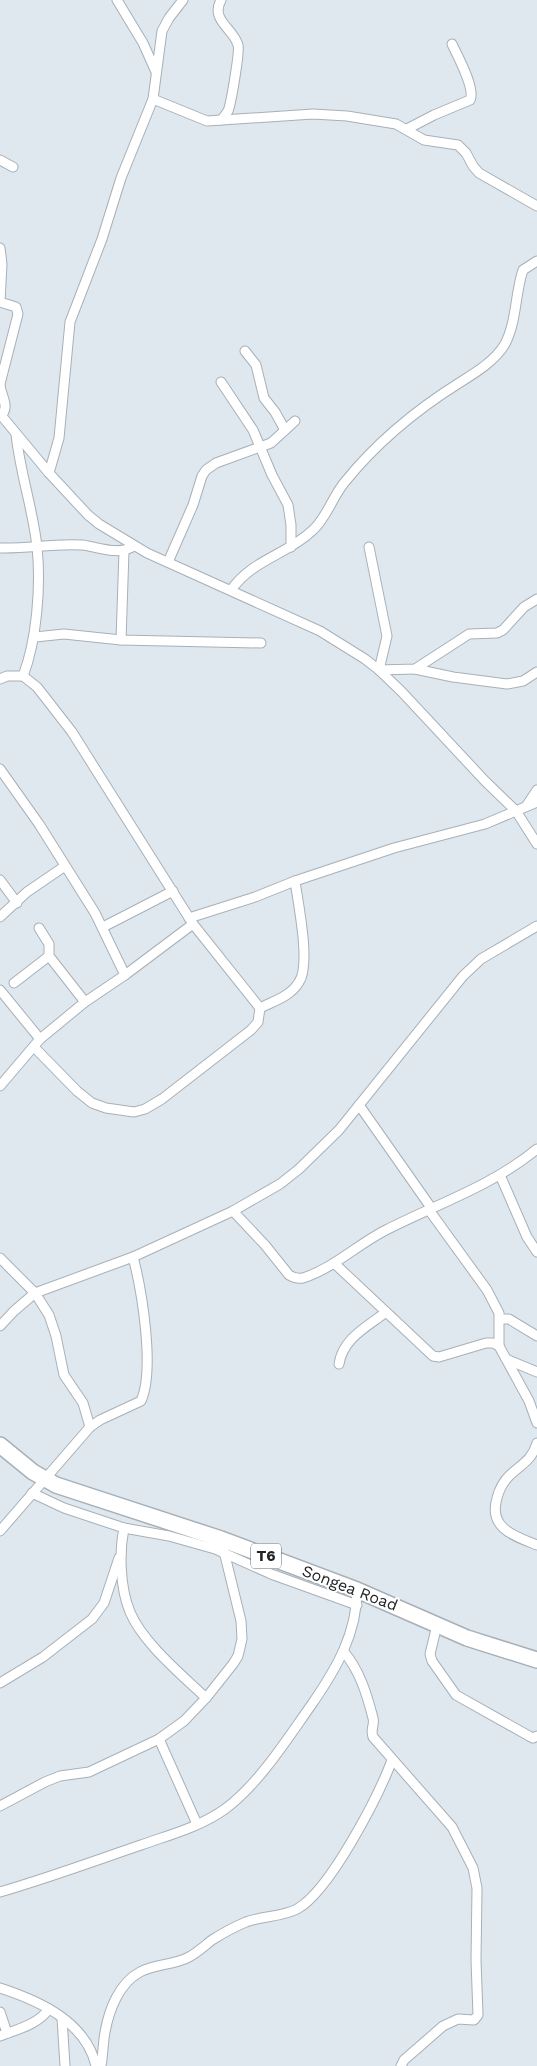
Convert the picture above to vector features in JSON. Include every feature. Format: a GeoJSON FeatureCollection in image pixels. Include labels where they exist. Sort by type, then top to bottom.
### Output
{"type":"FeatureCollection","features":[{"type":"Feature","properties":{"kind":"highway","name":"Songea Road"},"geometry":{"type":"LineString","coordinates":[[0,1445],[45,1479],[70,1490],[437,1625],[467,1638],[537,1660]]}},
{"type":"Feature","properties":{"kind":"street"},"geometry":{"type":"LineString","coordinates":[[117,0],[143,43],[157,74]]}},
{"type":"Feature","properties":{"kind":"street"},"geometry":{"type":"LineString","coordinates":[[48,473],[59,438],[70,322],[102,239],[121,178],[153,99],[162,31],[183,0]]}},
{"type":"Feature","properties":{"kind":"street"},"geometry":{"type":"LineString","coordinates":[[221,0],[218,13],[221,22],[235,37],[238,48],[229,107],[221,120]]}},
{"type":"Feature","properties":{"kind":"street"},"geometry":{"type":"LineString","coordinates":[[407,129],[434,115],[467,102],[472,96],[471,88],[452,44]]}},
{"type":"Feature","properties":{"kind":"street"},"geometry":{"type":"LineString","coordinates":[[153,99],[207,121],[288,115],[322,115],[347,116],[396,124],[424,140],[452,142],[458,145],[466,153],[472,166],[479,173],[537,206]]}},
{"type":"Feature","properties":{"kind":"street"},"geometry":{"type":"LineString","coordinates":[[0,160],[13,167]]}},
{"type":"Feature","properties":{"kind":"street"},"geometry":{"type":"LineString","coordinates":[[0,248],[2,264],[0,302],[14,306],[18,314],[0,384],[6,405],[1,415],[48,473],[88,515],[112,533],[134,546],[320,631],[365,659],[401,691],[485,781],[516,811],[537,844]]}},
{"type":"Feature","properties":{"kind":"street"},"geometry":{"type":"LineString","coordinates":[[231,590],[246,572],[291,547],[313,530],[322,520],[336,493],[371,452],[414,414],[478,371],[498,352],[504,344],[510,328],[523,270],[528,265],[537,261]]}},
{"type":"Feature","properties":{"kind":"street"},"geometry":{"type":"LineString","coordinates":[[244,351],[256,365],[264,398],[275,412],[285,430]]}},
{"type":"Feature","properties":{"kind":"street"},"geometry":{"type":"LineString","coordinates":[[222,382],[243,412],[288,505],[291,547]]}},
{"type":"Feature","properties":{"kind":"street"},"geometry":{"type":"LineString","coordinates":[[168,562],[206,470],[216,463],[272,443],[295,421]]}},
{"type":"Feature","properties":{"kind":"street"},"geometry":{"type":"LineString","coordinates":[[16,434],[19,459],[37,547],[38,567],[34,638],[24,676]]}},
{"type":"Feature","properties":{"kind":"street"},"geometry":{"type":"LineString","coordinates":[[0,548],[81,545],[124,551],[134,546]]}},
{"type":"Feature","properties":{"kind":"street"},"geometry":{"type":"LineString","coordinates":[[369,547],[387,636],[379,670]]}},
{"type":"Feature","properties":{"kind":"street"},"geometry":{"type":"LineString","coordinates":[[121,640],[124,551]]}},
{"type":"Feature","properties":{"kind":"street"},"geometry":{"type":"LineString","coordinates":[[415,669],[469,634],[497,633],[503,630],[524,607],[537,599]]}},
{"type":"Feature","properties":{"kind":"street"},"geometry":{"type":"LineString","coordinates":[[34,638],[64,634],[121,640],[261,643]]}},
{"type":"Feature","properties":{"kind":"street"},"geometry":{"type":"LineString","coordinates":[[379,670],[415,669],[453,677],[506,684],[523,681],[537,672]]}},
{"type":"Feature","properties":{"kind":"street"},"geometry":{"type":"LineString","coordinates":[[0,679],[6,676],[24,676],[37,687],[72,732],[191,921],[260,1008],[258,1022],[251,1030],[162,1099],[146,1109],[134,1112],[106,1108],[92,1103],[77,1092],[34,1048]]}},
{"type":"Feature","properties":{"kind":"street"},"geometry":{"type":"LineString","coordinates":[[0,769],[65,866],[103,928],[125,975]]}},
{"type":"Feature","properties":{"kind":"street"},"geometry":{"type":"LineString","coordinates":[[527,805],[537,790]]}},
{"type":"Feature","properties":{"kind":"street"},"geometry":{"type":"LineString","coordinates":[[0,1086],[34,1048],[40,1038],[85,1002],[125,975],[191,921],[295,881],[394,848],[485,824],[537,802]]}},
{"type":"Feature","properties":{"kind":"street"},"geometry":{"type":"LineString","coordinates":[[0,917],[27,892],[65,866]]}},
{"type":"Feature","properties":{"kind":"street"},"geometry":{"type":"LineString","coordinates":[[0,880],[17,903]]}},
{"type":"Feature","properties":{"kind":"street"},"geometry":{"type":"LineString","coordinates":[[260,1008],[282,998],[290,992],[300,982],[304,972],[301,923],[295,881]]}},
{"type":"Feature","properties":{"kind":"street"},"geometry":{"type":"LineString","coordinates":[[103,928],[173,892]]}},
{"type":"Feature","properties":{"kind":"street"},"geometry":{"type":"LineString","coordinates":[[0,1326],[19,1306],[35,1293],[134,1257],[233,1211],[280,1184],[299,1169],[339,1130],[463,976],[481,959],[537,926]]}},
{"type":"Feature","properties":{"kind":"street"},"geometry":{"type":"LineString","coordinates":[[39,928],[49,944],[49,956],[85,1002]]}},
{"type":"Feature","properties":{"kind":"street"},"geometry":{"type":"LineString","coordinates":[[14,983],[49,956]]}},
{"type":"Feature","properties":{"kind":"street"},"geometry":{"type":"LineString","coordinates":[[0,991],[40,1038]]}},
{"type":"Feature","properties":{"kind":"street"},"geometry":{"type":"LineString","coordinates":[[359,1105],[487,1290],[499,1313],[499,1346],[529,1401],[537,1423]]}},
{"type":"Feature","properties":{"kind":"street"},"geometry":{"type":"LineString","coordinates":[[233,1211],[264,1245],[281,1268],[295,1278],[302,1278],[334,1263],[385,1230],[500,1175],[537,1149]]}},
{"type":"Feature","properties":{"kind":"street"},"geometry":{"type":"LineString","coordinates":[[500,1175],[528,1237],[537,1252]]}},
{"type":"Feature","properties":{"kind":"street"},"geometry":{"type":"LineString","coordinates":[[0,1531],[90,1427],[100,1420],[142,1401],[145,1392],[144,1316],[140,1283],[134,1257]]}},
{"type":"Feature","properties":{"kind":"street"},"geometry":{"type":"LineString","coordinates":[[0,1258],[35,1293],[48,1314],[56,1336],[64,1375],[83,1403],[90,1427]]}},
{"type":"Feature","properties":{"kind":"street"},"geometry":{"type":"LineString","coordinates":[[334,1263],[433,1356],[440,1357],[486,1344],[493,1343],[499,1346]]}},
{"type":"Feature","properties":{"kind":"street"},"geometry":{"type":"LineString","coordinates":[[339,1364],[346,1344],[386,1312]]}},
{"type":"Feature","properties":{"kind":"street"},"geometry":{"type":"LineString","coordinates":[[500,1319],[509,1319],[537,1336]]}},
{"type":"Feature","properties":{"kind":"street"},"geometry":{"type":"LineString","coordinates":[[506,1359],[537,1372]]}},
{"type":"Feature","properties":{"kind":"street"},"geometry":{"type":"LineString","coordinates":[[528,1462],[535,1452],[537,1443]]}},
{"type":"Feature","properties":{"kind":"street"},"geometry":{"type":"LineString","coordinates":[[537,1456],[510,1475],[499,1490],[494,1512],[504,1529],[537,1544]]}},
{"type":"Feature","properties":{"kind":"street"},"geometry":{"type":"LineString","coordinates":[[0,1806],[45,1782],[60,1776],[89,1772],[159,1739],[184,1721],[206,1698],[238,1656],[242,1639],[241,1621],[223,1546],[124,1528],[64,1508],[32,1493]]}},
{"type":"Feature","properties":{"kind":"street"},"geometry":{"type":"LineString","coordinates":[[0,1683],[43,1657],[92,1619],[104,1603],[120,1556],[124,1528]]}},
{"type":"Feature","properties":{"kind":"street"},"geometry":{"type":"LineString","coordinates":[[120,1556],[127,1602],[138,1626],[156,1648],[206,1698]]}},
{"type":"Feature","properties":{"kind":"street"},"geometry":{"type":"LineString","coordinates":[[0,1892],[34,1882],[197,1824],[225,1809],[260,1774],[316,1697],[344,1652],[350,1635],[357,1597]]}},
{"type":"Feature","properties":{"kind":"street"},"geometry":{"type":"LineString","coordinates":[[437,1625],[430,1654],[432,1661],[456,1695],[529,1736],[533,1738],[537,1736]]}},
{"type":"Feature","properties":{"kind":"street"},"geometry":{"type":"LineString","coordinates":[[344,1652],[355,1666],[366,1690],[374,1720],[372,1734],[392,1760],[452,1827],[472,1868],[477,1888],[476,1960],[478,2015],[474,2020],[458,2019],[443,2026],[404,2060],[401,2066]]}},
{"type":"Feature","properties":{"kind":"street"},"geometry":{"type":"LineString","coordinates":[[159,1739],[197,1824]]}},
{"type":"Feature","properties":{"kind":"street"},"geometry":{"type":"LineString","coordinates":[[101,2066],[104,2033],[110,2012],[123,1987],[140,1972],[179,1962],[246,1922],[297,1909],[307,1901],[317,1891],[352,1841],[379,1792],[392,1760]]}},
{"type":"Feature","properties":{"kind":"street"},"geometry":{"type":"LineString","coordinates":[[0,1988],[49,2009],[74,2026],[90,2046],[96,2066]]}},
{"type":"Feature","properties":{"kind":"street"},"geometry":{"type":"LineString","coordinates":[[0,2012],[4,2035],[29,2026],[44,2016],[49,2009]]}},
{"type":"Feature","properties":{"kind":"street"},"geometry":{"type":"LineString","coordinates":[[62,2018],[64,2066]]}}]}
